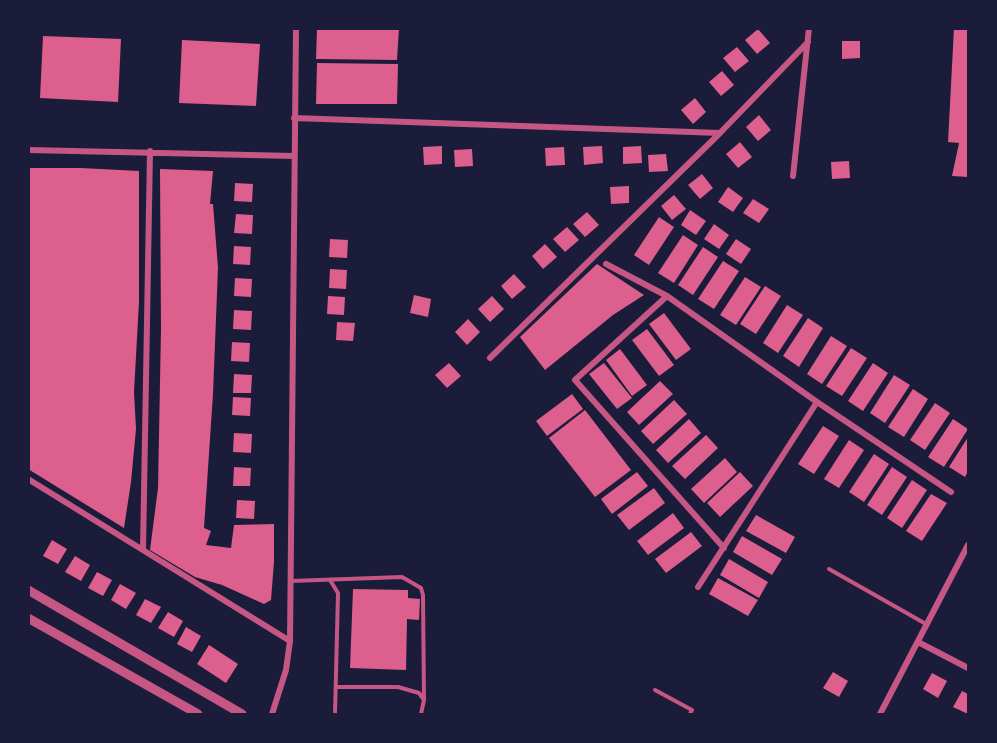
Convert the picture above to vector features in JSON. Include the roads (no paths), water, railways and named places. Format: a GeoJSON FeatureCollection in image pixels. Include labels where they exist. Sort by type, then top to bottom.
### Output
{"type":"FeatureCollection","features":[{"type":"Feature","properties":{"kind":"street"},"geometry":{"type":"LineString","coordinates":[[272,714],[286,670],[290,641],[294,118],[297,28]]}},
{"type":"Feature","properties":{"kind":"street"},"geometry":{"type":"LineString","coordinates":[[793,176],[809,28]]}},
{"type":"Feature","properties":{"kind":"street"},"geometry":{"type":"LineString","coordinates":[[490,358],[720,133],[808,42]]}},
{"type":"Feature","properties":{"kind":"street"},"geometry":{"type":"LineString","coordinates":[[294,118],[720,133]]}},
{"type":"Feature","properties":{"kind":"street"},"geometry":{"type":"LineString","coordinates":[[28,150],[294,156]]}},
{"type":"Feature","properties":{"kind":"street"},"geometry":{"type":"LineString","coordinates":[[143,550],[150,151]]}},
{"type":"Feature","properties":{"kind":"street"},"geometry":{"type":"LineString","coordinates":[[606,264],[667,296],[817,402],[951,492]]}},
{"type":"Feature","properties":{"kind":"street"},"geometry":{"type":"LineString","coordinates":[[667,296],[575,380],[724,548]]}},
{"type":"Feature","properties":{"kind":"street"},"geometry":{"type":"LineString","coordinates":[[698,587],[817,402]]}},
{"type":"Feature","properties":{"kind":"street"},"geometry":{"type":"LineString","coordinates":[[28,479],[290,641]]}},
{"type":"Feature","properties":{"kind":"street"},"geometry":{"type":"LineString","coordinates":[[880,714],[969,545]]}},
{"type":"Feature","properties":{"kind":"street"},"geometry":{"type":"LineString","coordinates":[[28,590],[242,714]]}},
{"type":"Feature","properties":{"kind":"street"},"geometry":{"type":"LineString","coordinates":[[28,618],[198,714]]}},
{"type":"Feature","properties":{"kind":"street"},"geometry":{"type":"LineString","coordinates":[[918,642],[969,668]]}},
{"type":"Feature","properties":{"kind":"lane"},"geometry":{"type":"LineString","coordinates":[[830,569],[926,625]]}},
{"type":"Feature","properties":{"kind":"lane"},"geometry":{"type":"LineString","coordinates":[[289,581],[402,578],[421,588],[423,595],[424,700],[421,714]]}},
{"type":"Feature","properties":{"kind":"lane"},"geometry":{"type":"LineString","coordinates":[[329,580],[338,593],[335,714]]}},
{"type":"Feature","properties":{"kind":"lane"},"geometry":{"type":"LineString","coordinates":[[337,687],[398,687],[419,693],[424,700]]}},
{"type":"Feature","properties":{"kind":"lane"},"geometry":{"type":"LineString","coordinates":[[655,690],[692,710],[690,714]]}}]}
